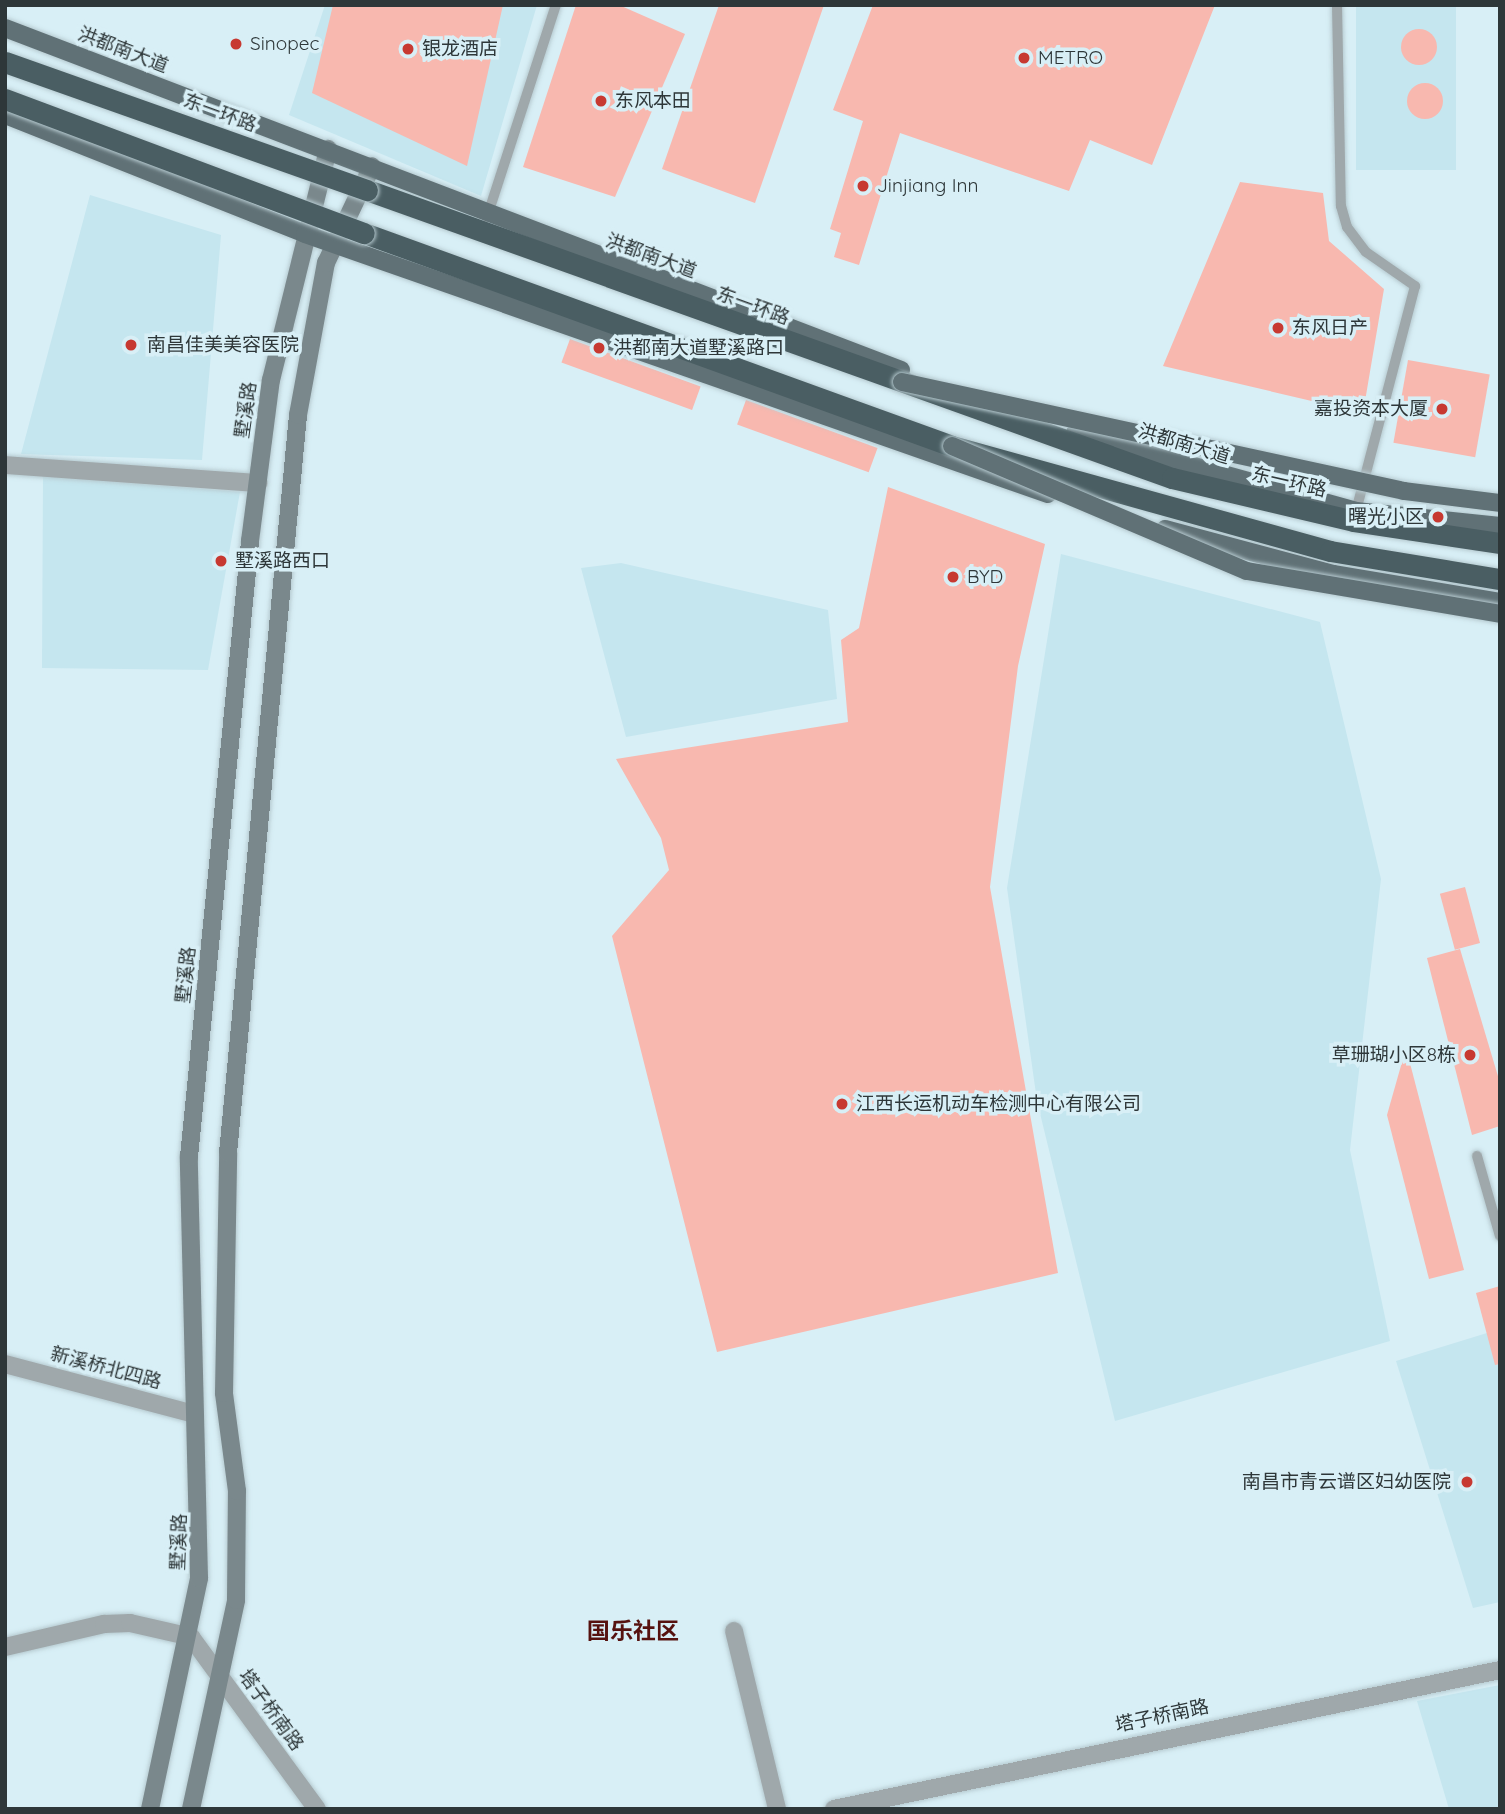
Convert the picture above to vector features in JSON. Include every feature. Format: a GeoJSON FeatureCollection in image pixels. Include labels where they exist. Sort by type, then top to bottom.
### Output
{"type":"FeatureCollection","features":[{"type":"Feature","properties":{"kind":"highway","name":"东一环路"},"geometry":{"type":"LineString","coordinates":[[5,62],[1172,478],[1354,521],[1500,543]]}},
{"type":"Feature","properties":{"kind":"highway"},"geometry":{"type":"LineString","coordinates":[[5,99],[150,148],[364,233],[953,446],[1330,551],[1500,579]]}},
{"type":"Feature","properties":{"kind":"main road","name":"洪都南大道"},"geometry":{"type":"LineString","coordinates":[[5,28],[372,166],[486,217],[1058,428],[1356,510],[1500,526]]}},
{"type":"Feature","properties":{"kind":"main road"},"geometry":{"type":"LineString","coordinates":[[5,113],[150,148]]}},
{"type":"Feature","properties":{"kind":"main road"},"geometry":{"type":"LineString","coordinates":[[5,113],[305,234],[978,472],[1222,547],[1500,603]]}},
{"type":"Feature","properties":{"kind":"main road"},"geometry":{"type":"LineString","coordinates":[[902,383],[1404,491],[1500,503]]}},
{"type":"Feature","properties":{"kind":"main road"},"geometry":{"type":"LineString","coordinates":[[953,446],[1247,571],[1500,614]]}},
{"type":"Feature","properties":{"kind":"street","name":"墅溪路"},"geometry":{"type":"LineString","coordinates":[[150,1809],[191,1637],[202,1520],[194,1414],[189,1157],[258,482],[271,380],[328,149]]}},
{"type":"Feature","properties":{"kind":"street"},"geometry":{"type":"LineString","coordinates":[[191,1809],[222,1679],[236,1600],[237,1532],[233,1432],[224,1393],[228,1153],[298,415],[335,244],[372,166]]}},
{"type":"Feature","properties":{"kind":"street"},"geometry":{"type":"LineString","coordinates":[[5,465],[258,482]]}},
{"type":"Feature","properties":{"kind":"street","name":"新溪桥北四路"},"geometry":{"type":"LineString","coordinates":[[5,1364],[194,1414]]}},
{"type":"Feature","properties":{"kind":"street"},"geometry":{"type":"LineString","coordinates":[[5,1647],[104,1624],[130,1623],[191,1637]]}},
{"type":"Feature","properties":{"kind":"street"},"geometry":{"type":"LineString","coordinates":[[734,1631],[777,1809]]}},
{"type":"Feature","properties":{"kind":"street","name":"塔子桥南路"},"geometry":{"type":"LineString","coordinates":[[191,1637],[317,1809]]}},
{"type":"Feature","properties":{"kind":"street","name":"塔子桥南路"},"geometry":{"type":"LineString","coordinates":[[834,1809],[1500,1670]]}},
{"type":"Feature","properties":{"kind":"lane"},"geometry":{"type":"LineString","coordinates":[[486,217],[556,5]]}},
{"type":"Feature","properties":{"kind":"lane"},"geometry":{"type":"LineString","coordinates":[[1337,5],[1341,206],[1347,227],[1366,252],[1415,286],[1356,510]]}},
{"type":"Feature","properties":{"kind":"lane"},"geometry":{"type":"LineString","coordinates":[[1478,1156],[1500,1236]]}},
{"type":"Feature","properties":{"kind":"shaded area","name":"银龙酒店"},"geometry":{"type":"Polygon","coordinates":[[[325,5],[537,5],[481,196],[289,115],[325,5]]]}},
{"type":"Feature","properties":{"kind":"shaded area"},"geometry":{"type":"Polygon","coordinates":[[[1356,5],[1456,5],[1456,170],[1356,170],[1356,5]]]}},
{"type":"Feature","properties":{"kind":"shaded area","name":"南昌佳美美容医院"},"geometry":{"type":"Polygon","coordinates":[[[90,195],[221,235],[202,460],[21,454],[90,195]]]}},
{"type":"Feature","properties":{"kind":"shaded area"},"geometry":{"type":"Polygon","coordinates":[[[43,476],[240,492],[208,670],[42,668],[43,476]]]}},
{"type":"Feature","properties":{"kind":"shaded area"},"geometry":{"type":"Polygon","coordinates":[[[1061,554],[1320,622],[1381,879],[1350,1150],[1390,1341],[1115,1421],[1037,1101],[1007,888],[1061,554]]]}},
{"type":"Feature","properties":{"kind":"shaded area"},"geometry":{"type":"Polygon","coordinates":[[[621,563],[828,610],[837,699],[626,737],[581,568],[621,563]]]}},
{"type":"Feature","properties":{"kind":"shaded area","name":"南昌市青云谱区妇幼医院"},"geometry":{"type":"Polygon","coordinates":[[[1500,1329],[1500,1602],[1473,1608],[1396,1361],[1500,1329]]]}},
{"type":"Feature","properties":{"kind":"shaded area"},"geometry":{"type":"Polygon","coordinates":[[[1500,1685],[1500,1809],[1449,1809],[1417,1701],[1500,1685]]]}},
{"type":"Feature","properties":{"kind":"building","name":"银龙酒店"},"geometry":{"type":"Polygon","coordinates":[[[333,5],[503,5],[467,166],[312,93],[333,5]]]}},
{"type":"Feature","properties":{"kind":"building","name":"东风本田"},"geometry":{"type":"Polygon","coordinates":[[[576,5],[619,5],[685,34],[615,197],[523,167],[576,5]]]}},
{"type":"Feature","properties":{"kind":"building"},"geometry":{"type":"Polygon","coordinates":[[[719,5],[824,5],[755,203],[662,169],[719,5]]]}},
{"type":"Feature","properties":{"kind":"building","name":"METRO"},"geometry":{"type":"Polygon","coordinates":[[[873,5],[1215,5],[1152,165],[1090,140],[1069,191],[900,133],[859,265],[834,257],[841,233],[830,229],[863,121],[833,110],[873,5]]]}},
{"type":"Feature","properties":{"kind":"building"},"geometry":{"type":"Polygon","coordinates":[[[1419,29],[1432,34],[1437,47],[1432,60],[1419,65],[1406,60],[1401,47],[1406,34],[1419,29]]]}},
{"type":"Feature","properties":{"kind":"building"},"geometry":{"type":"Polygon","coordinates":[[[1425,83],[1437,89],[1443,101],[1437,113],[1425,119],[1413,113],[1407,101],[1413,89],[1425,83]]]}},
{"type":"Feature","properties":{"kind":"building","name":"东风日产"},"geometry":{"type":"Polygon","coordinates":[[[1240,182],[1323,193],[1329,241],[1384,289],[1363,413],[1163,366],[1240,182]]]}},
{"type":"Feature","properties":{"kind":"building"},"geometry":{"type":"Polygon","coordinates":[[[570,339],[701,387],[692,410],[561,362],[570,339]]]}},
{"type":"Feature","properties":{"kind":"building","name":"嘉投资本大厦"},"geometry":{"type":"Polygon","coordinates":[[[1408,360],[1490,374],[1475,457],[1393,443],[1408,360]]]}},
{"type":"Feature","properties":{"kind":"building"},"geometry":{"type":"Polygon","coordinates":[[[746,400],[878,448],[869,472],[737,424],[746,400]]]}},
{"type":"Feature","properties":{"kind":"building","name":"江西长运机动车检测中心有限公司"},"geometry":{"type":"Polygon","coordinates":[[[888,487],[1045,544],[1018,666],[990,887],[1058,1273],[717,1352],[612,936],[669,870],[661,838],[616,759],[848,722],[841,640],[859,628],[888,487]]]}},
{"type":"Feature","properties":{"kind":"building"},"geometry":{"type":"Polygon","coordinates":[[[1465,887],[1480,943],[1455,950],[1440,894],[1465,887]]]}},
{"type":"Feature","properties":{"kind":"building","name":"草珊瑚小区8栋"},"geometry":{"type":"Polygon","coordinates":[[[1460,949],[1500,1083],[1500,1126],[1472,1135],[1427,958],[1460,949]]]}},
{"type":"Feature","properties":{"kind":"building"},"geometry":{"type":"Polygon","coordinates":[[[1406,1048],[1464,1270],[1429,1279],[1387,1115],[1406,1048]]]}},
{"type":"Feature","properties":{"kind":"building"},"geometry":{"type":"Polygon","coordinates":[[[1500,1286],[1500,1364],[1495,1365],[1476,1293],[1500,1286]]]}},
{"type":"Feature","properties":{"kind":"place","name":"Sinopec"},"geometry":{"type":"Point","coordinates":[236,44]}},
{"type":"Feature","properties":{"kind":"place","name":"银龙酒店"},"geometry":{"type":"Point","coordinates":[408,49]}},
{"type":"Feature","properties":{"kind":"place","name":"METRO"},"geometry":{"type":"Point","coordinates":[1024,58]}},
{"type":"Feature","properties":{"kind":"place","name":"东风本田"},"geometry":{"type":"Point","coordinates":[601,101]}},
{"type":"Feature","properties":{"kind":"place","name":"Jinjiang Inn"},"geometry":{"type":"Point","coordinates":[863,186]}},
{"type":"Feature","properties":{"kind":"place","name":"东风日产"},"geometry":{"type":"Point","coordinates":[1278,328]}},
{"type":"Feature","properties":{"kind":"place","name":"南昌佳美美容医院"},"geometry":{"type":"Point","coordinates":[131,345]}},
{"type":"Feature","properties":{"kind":"place","name":"洪都南大道墅溪路口"},"geometry":{"type":"Point","coordinates":[599,348]}},
{"type":"Feature","properties":{"kind":"place","name":"嘉投资本大厦"},"geometry":{"type":"Point","coordinates":[1442,409]}},
{"type":"Feature","properties":{"kind":"place","name":"曙光小区"},"geometry":{"type":"Point","coordinates":[1438,517]}},
{"type":"Feature","properties":{"kind":"place","name":"墅溪路西口"},"geometry":{"type":"Point","coordinates":[221,561]}},
{"type":"Feature","properties":{"kind":"place","name":"BYD"},"geometry":{"type":"Point","coordinates":[953,577]}},
{"type":"Feature","properties":{"kind":"place","name":"草珊瑚小区8栋"},"geometry":{"type":"Point","coordinates":[1470,1055]}},
{"type":"Feature","properties":{"kind":"place","name":"江西长运机动车检测中心有限公司"},"geometry":{"type":"Point","coordinates":[842,1104]}},
{"type":"Feature","properties":{"kind":"place","name":"南昌市青云谱区妇幼医院"},"geometry":{"type":"Point","coordinates":[1467,1482]}},
{"type":"Feature","properties":{"kind":"district","name":"国乐社区"},"geometry":{"type":"Point","coordinates":[633,1631]}}]}
